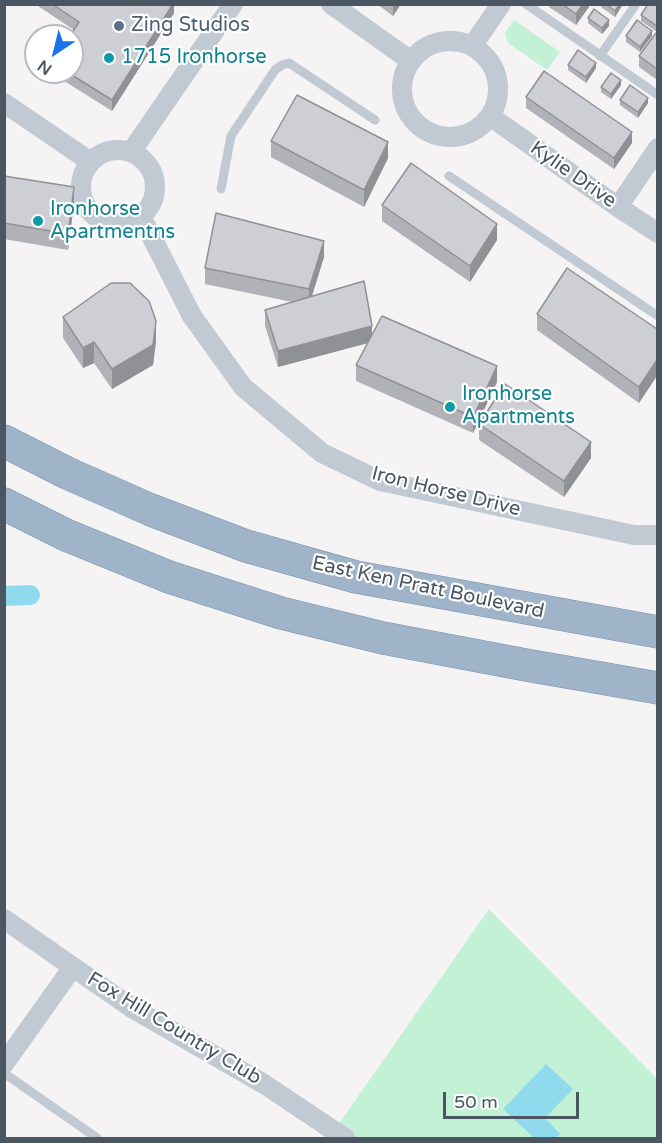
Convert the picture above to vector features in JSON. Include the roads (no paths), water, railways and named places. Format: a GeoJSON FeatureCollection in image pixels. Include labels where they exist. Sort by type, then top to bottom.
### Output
{"type":"FeatureCollection","features":[{"type":"Feature","properties":{"kind":"highway","name":"East Ken Pratt Boulevard"},"geometry":{"type":"LineString","coordinates":[[4,441],[67,473],[151,510],[257,549],[356,577],[657,632]]}},
{"type":"Feature","properties":{"kind":"highway"},"geometry":{"type":"LineString","coordinates":[[4,504],[66,535],[159,573],[281,613],[383,639],[657,688]]}},
{"type":"Feature","properties":{"kind":"street"},"geometry":{"type":"LineString","coordinates":[[131,152],[233,4]]}},
{"type":"Feature","properties":{"kind":"street"},"geometry":{"type":"LineString","coordinates":[[331,4],[411,61]]}},
{"type":"Feature","properties":{"kind":"street"},"geometry":{"type":"LineString","coordinates":[[472,45],[501,4]]}},
{"type":"Feature","properties":{"kind":"street"},"geometry":{"type":"LineString","coordinates":[[442,41],[459,41],[472,45],[489,59],[497,74],[499,90],[496,107],[487,121],[471,133],[454,137],[437,135],[422,128],[411,117],[404,102],[402,85],[406,69],[413,57],[426,46],[442,41]]}},
{"type":"Feature","properties":{"kind":"street"},"geometry":{"type":"LineString","coordinates":[[4,103],[91,162]]}},
{"type":"Feature","properties":{"kind":"street","name":"Kylie Drive"},"geometry":{"type":"LineString","coordinates":[[490,116],[657,233]]}},
{"type":"Feature","properties":{"kind":"street"},"geometry":{"type":"LineString","coordinates":[[618,207],[657,148]]}},
{"type":"Feature","properties":{"kind":"street"},"geometry":{"type":"LineString","coordinates":[[114,150],[131,152],[145,162],[154,177],[152,203],[141,216],[132,221],[122,224],[103,220],[94,215],[84,199],[82,180],[85,170],[98,156],[114,150]]}},
{"type":"Feature","properties":{"kind":"street","name":"Iron Horse Drive"},"geometry":{"type":"LineString","coordinates":[[141,216],[192,316],[243,387],[322,453],[380,481],[634,535],[657,535]]}},
{"type":"Feature","properties":{"kind":"street","name":"Fox Hill Country Club"},"geometry":{"type":"LineString","coordinates":[[4,919],[132,1008],[264,1084],[345,1138]]}},
{"type":"Feature","properties":{"kind":"street"},"geometry":{"type":"LineString","coordinates":[[4,1064],[73,967]]}},
{"type":"Feature","properties":{"kind":"lane"},"geometry":{"type":"LineString","coordinates":[[526,4],[657,95]]}},
{"type":"Feature","properties":{"kind":"lane"},"geometry":{"type":"LineString","coordinates":[[600,56],[636,4]]}},
{"type":"Feature","properties":{"kind":"lane"},"geometry":{"type":"LineString","coordinates":[[221,189],[231,136],[275,70],[282,65],[289,63],[375,120]]}},
{"type":"Feature","properties":{"kind":"lane"},"geometry":{"type":"LineString","coordinates":[[449,176],[657,316]]}},
{"type":"Feature","properties":{"kind":"lane"},"geometry":{"type":"LineString","coordinates":[[4,1073],[98,1138]]}},
{"type":"Feature","properties":{"kind":"water"},"geometry":{"type":"Polygon","coordinates":[[[546,1064],[573,1089],[545,1118],[560,1134],[556,1138],[534,1138],[503,1109],[546,1064]]]}},
{"type":"Feature","properties":{"kind":"waterway"},"geometry":{"type":"LineString","coordinates":[[4,596],[30,595]]}},
{"type":"Feature","properties":{"kind":"place","name":"Zing Studios"},"geometry":{"type":"Point","coordinates":[119,26]}},
{"type":"Feature","properties":{"kind":"place","name":"1715 Ironhorse"},"geometry":{"type":"Point","coordinates":[109,58]}},
{"type":"Feature","properties":{"kind":"place","name":"Ironhorse Apartmentns"},"geometry":{"type":"Point","coordinates":[38,221]}},
{"type":"Feature","properties":{"kind":"place","name":"Ironhorse Apartments"},"geometry":{"type":"Point","coordinates":[450,407]}}]}
